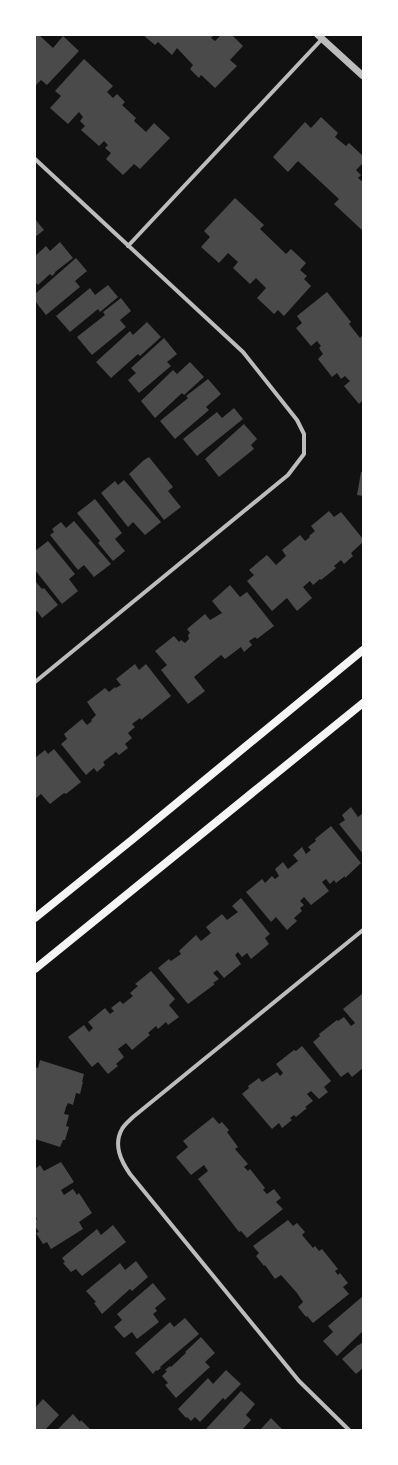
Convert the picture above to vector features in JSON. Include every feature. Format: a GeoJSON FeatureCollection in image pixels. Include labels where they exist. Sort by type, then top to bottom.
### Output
{"type":"FeatureCollection","features":[{"type":"Feature","properties":{"kind":"main road"},"geometry":{"type":"LineString","coordinates":[[35,918],[363,650]]}},
{"type":"Feature","properties":{"kind":"main road"},"geometry":{"type":"LineString","coordinates":[[35,969],[363,703]]}},
{"type":"Feature","properties":{"kind":"street"},"geometry":{"type":"LineString","coordinates":[[128,246],[320,37],[363,76]]}},
{"type":"Feature","properties":{"kind":"street"},"geometry":{"type":"LineString","coordinates":[[35,159],[243,352],[297,420],[304,434],[304,454],[288,475],[35,682]]}},
{"type":"Feature","properties":{"kind":"street"},"geometry":{"type":"LineString","coordinates":[[349,1430],[299,1381],[130,1174],[122,1162],[118,1139],[122,1128],[133,1117],[363,930]]}},
{"type":"Feature","properties":{"kind":"building"},"geometry":{"type":"Polygon","coordinates":[[[35,35],[39,35],[53,48],[63,36],[79,51],[47,85],[41,80],[35,86],[35,35]]]}},
{"type":"Feature","properties":{"kind":"building"},"geometry":{"type":"Polygon","coordinates":[[[143,35],[214,35],[211,38],[215,41],[221,35],[232,35],[243,46],[230,60],[237,66],[215,88],[201,75],[199,78],[190,69],[193,65],[177,48],[172,55],[158,42],[155,45],[143,35]]]}},
{"type":"Feature","properties":{"kind":"building"},"geometry":{"type":"Polygon","coordinates":[[[84,59],[113,86],[107,92],[113,98],[117,94],[125,102],[122,105],[136,118],[134,121],[146,132],[154,123],[170,138],[140,169],[134,164],[123,175],[106,159],[111,153],[105,148],[108,145],[104,141],[99,146],[81,130],[85,126],[80,121],[83,117],[79,112],[68,124],[50,108],[61,96],[55,91],[84,59]]]}},
{"type":"Feature","properties":{"kind":"building"},"geometry":{"type":"Polygon","coordinates":[[[321,117],[338,133],[335,137],[346,146],[349,143],[363,156],[363,163],[356,170],[361,175],[358,178],[363,182],[363,231],[334,204],[339,199],[298,161],[288,172],[273,157],[305,122],[311,128],[321,117]]]}},
{"type":"Feature","properties":{"kind":"building"},"geometry":{"type":"Polygon","coordinates":[[[235,198],[264,225],[260,229],[286,254],[291,249],[306,263],[300,270],[307,276],[304,279],[311,286],[284,316],[278,310],[274,314],[257,298],[266,288],[256,278],[250,284],[233,268],[238,262],[228,253],[219,263],[201,247],[210,237],[204,231],[235,198]]]}},
{"type":"Feature","properties":{"kind":"building"},"geometry":{"type":"Polygon","coordinates":[[[35,219],[44,230],[35,237],[35,219]]]}},
{"type":"Feature","properties":{"kind":"building"},"geometry":{"type":"Polygon","coordinates":[[[60,242],[73,258],[52,276],[50,274],[38,285],[35,282],[35,256],[46,246],[50,251],[60,242]]]}},
{"type":"Feature","properties":{"kind":"building"},"geometry":{"type":"Polygon","coordinates":[[[76,258],[87,271],[75,281],[80,287],[46,315],[35,301],[35,294],[76,258]]]}},
{"type":"Feature","properties":{"kind":"building"},"geometry":{"type":"Polygon","coordinates":[[[108,285],[118,297],[100,312],[98,309],[70,332],[56,316],[90,288],[95,295],[108,285]]]}},
{"type":"Feature","properties":{"kind":"building"},"geometry":{"type":"Polygon","coordinates":[[[327,292],[351,322],[349,324],[360,338],[363,335],[363,400],[359,404],[344,386],[350,381],[345,376],[341,379],[337,373],[332,377],[318,359],[323,354],[319,348],[321,346],[317,341],[311,346],[296,328],[302,323],[297,316],[327,292]]]}},
{"type":"Feature","properties":{"kind":"building"},"geometry":{"type":"Polygon","coordinates":[[[121,298],[131,311],[120,320],[126,327],[92,355],[77,337],[105,315],[103,312],[121,298]]]}},
{"type":"Feature","properties":{"kind":"building"},"geometry":{"type":"Polygon","coordinates":[[[147,322],[161,337],[140,356],[138,354],[111,378],[96,362],[130,331],[133,335],[147,322]]]}},
{"type":"Feature","properties":{"kind":"building"},"geometry":{"type":"Polygon","coordinates":[[[164,338],[177,354],[167,362],[171,366],[139,393],[128,380],[136,373],[131,368],[164,338]]]}},
{"type":"Feature","properties":{"kind":"building"},"geometry":{"type":"Polygon","coordinates":[[[190,362],[204,377],[184,395],[182,393],[155,418],[141,401],[173,370],[177,374],[190,362]]]}},
{"type":"Feature","properties":{"kind":"building"},"geometry":{"type":"Polygon","coordinates":[[[208,379],[221,394],[206,407],[209,410],[175,439],[160,421],[188,398],[186,396],[208,379]]]}},
{"type":"Feature","properties":{"kind":"building"},"geometry":{"type":"Polygon","coordinates":[[[234,408],[243,419],[197,456],[183,439],[217,412],[222,418],[234,408]]]}},
{"type":"Feature","properties":{"kind":"building"},"geometry":{"type":"Polygon","coordinates":[[[244,424],[257,439],[251,445],[254,449],[219,477],[205,459],[244,424]]]}},
{"type":"Feature","properties":{"kind":"building"},"geometry":{"type":"Polygon","coordinates":[[[149,457],[173,487],[168,491],[181,507],[164,520],[129,474],[149,457]]]}},
{"type":"Feature","properties":{"kind":"building"},"geometry":{"type":"Polygon","coordinates":[[[361,472],[363,472],[363,496],[357,495],[361,472]]]}},
{"type":"Feature","properties":{"kind":"building"},"geometry":{"type":"Polygon","coordinates":[[[124,480],[161,522],[145,535],[133,522],[128,527],[101,493],[115,481],[118,485],[124,480]]]}},
{"type":"Feature","properties":{"kind":"building"},"geometry":{"type":"Polygon","coordinates":[[[95,499],[122,533],[115,539],[125,551],[113,561],[98,543],[100,541],[77,513],[95,499]]]}},
{"type":"Feature","properties":{"kind":"building"},"geometry":{"type":"Polygon","coordinates":[[[329,511],[334,517],[341,512],[363,539],[363,542],[351,553],[353,556],[344,564],[341,560],[334,566],[336,568],[321,580],[320,579],[313,585],[310,581],[303,587],[312,598],[297,611],[287,598],[272,611],[247,581],[254,575],[249,570],[267,555],[276,565],[286,556],[282,550],[300,535],[305,541],[310,537],[309,536],[315,531],[311,526],[329,511]]]}},
{"type":"Feature","properties":{"kind":"building"},"geometry":{"type":"Polygon","coordinates":[[[74,521],[111,564],[94,577],[84,565],[78,570],[50,535],[54,532],[52,529],[61,522],[66,528],[74,521]]]}},
{"type":"Feature","properties":{"kind":"building"},"geometry":{"type":"Polygon","coordinates":[[[48,541],[75,574],[69,579],[78,591],[62,604],[35,570],[35,551],[48,541]]]}},
{"type":"Feature","properties":{"kind":"building"},"geometry":{"type":"Polygon","coordinates":[[[35,581],[42,589],[44,588],[58,605],[42,618],[37,611],[35,613],[35,581]]]}},
{"type":"Feature","properties":{"kind":"building"},"geometry":{"type":"Polygon","coordinates":[[[230,585],[240,597],[247,592],[274,626],[257,639],[255,637],[249,641],[252,645],[244,652],[241,647],[225,659],[221,655],[194,677],[205,691],[188,704],[161,670],[167,665],[155,651],[174,636],[179,642],[181,640],[185,643],[189,639],[188,635],[190,633],[187,629],[205,614],[210,620],[222,613],[212,601],[230,585]]]}},
{"type":"Feature","properties":{"kind":"building"},"geometry":{"type":"Polygon","coordinates":[[[135,664],[139,670],[146,664],[171,696],[141,720],[140,718],[132,724],[135,727],[128,733],[132,738],[125,744],[128,748],[119,755],[116,752],[103,762],[105,765],[97,772],[94,768],[86,775],[61,744],[67,739],[64,734],[82,719],[87,725],[92,721],[91,720],[96,715],[87,702],[105,688],[109,692],[115,687],[116,688],[121,685],[116,679],[135,664]]]}},
{"type":"Feature","properties":{"kind":"building"},"geometry":{"type":"Polygon","coordinates":[[[54,749],[81,782],[50,804],[41,794],[35,799],[35,758],[45,750],[48,754],[54,749]]]}},
{"type":"Feature","properties":{"kind":"building"},"geometry":{"type":"Polygon","coordinates":[[[351,807],[358,817],[363,813],[363,854],[339,824],[345,820],[342,815],[351,807]]]}},
{"type":"Feature","properties":{"kind":"building"},"geometry":{"type":"Polygon","coordinates":[[[331,826],[361,863],[345,878],[345,876],[336,883],[334,880],[330,884],[326,879],[322,882],[329,891],[311,905],[304,897],[300,901],[304,905],[300,908],[302,911],[294,918],[297,921],[287,930],[276,917],[271,922],[246,892],[262,879],[265,883],[272,876],[275,879],[279,876],[275,869],[283,862],[288,869],[298,861],[293,855],[302,847],[306,854],[311,850],[308,847],[316,841],[315,839],[331,826]]]}},
{"type":"Feature","properties":{"kind":"building"},"geometry":{"type":"Polygon","coordinates":[[[241,898],[270,934],[265,938],[269,944],[251,959],[247,953],[242,957],[238,952],[235,955],[241,964],[224,978],[217,970],[213,973],[219,979],[213,983],[215,984],[188,1004],[158,968],[169,959],[171,961],[181,954],[179,951],[196,935],[201,941],[211,933],[206,927],[222,914],[227,920],[238,912],[232,906],[241,898]]]}},
{"type":"Feature","properties":{"kind":"building"},"geometry":{"type":"Polygon","coordinates":[[[151,971],[175,999],[169,1005],[179,1017],[168,1025],[166,1022],[158,1029],[156,1026],[148,1033],[150,1035],[132,1050],[126,1043],[118,1049],[124,1057],[116,1064],[118,1066],[108,1074],[98,1062],[92,1067],[68,1037],[84,1025],[89,1032],[93,1028],[88,1022],[105,1008],[110,1014],[114,1011],[111,1008],[120,1001],[123,1004],[133,996],[130,993],[138,986],[135,984],[151,971]]]}},
{"type":"Feature","properties":{"kind":"building"},"geometry":{"type":"Polygon","coordinates":[[[362,994],[363,1068],[352,1077],[348,1072],[341,1077],[313,1042],[320,1036],[319,1034],[337,1020],[338,1021],[344,1017],[351,1026],[355,1023],[343,1009],[362,994]]]}},
{"type":"Feature","properties":{"kind":"building"},"geometry":{"type":"Polygon","coordinates":[[[302,1046],[331,1081],[324,1087],[328,1092],[319,1099],[311,1091],[307,1094],[313,1101],[305,1107],[307,1108],[296,1117],[294,1115],[290,1118],[292,1120],[282,1128],[279,1123],[272,1129],[242,1094],[249,1088],[248,1086],[259,1078],[262,1082],[277,1072],[280,1076],[283,1073],[276,1064],[294,1050],[296,1051],[302,1046]]]}},
{"type":"Feature","properties":{"kind":"building"},"geometry":{"type":"Polygon","coordinates":[[[40,1060],[84,1074],[80,1094],[76,1093],[73,1105],[68,1103],[66,1107],[64,1114],[69,1115],[66,1126],[69,1127],[65,1140],[63,1140],[60,1147],[35,1139],[35,1067],[38,1068],[40,1060]]]}},
{"type":"Feature","properties":{"kind":"building"},"geometry":{"type":"Polygon","coordinates":[[[213,1117],[219,1124],[222,1122],[229,1130],[227,1132],[238,1147],[235,1149],[248,1164],[244,1167],[248,1171],[250,1169],[265,1188],[263,1190],[267,1194],[274,1189],[281,1198],[276,1202],[283,1209],[247,1238],[241,1231],[239,1232],[198,1179],[208,1171],[204,1165],[191,1175],[176,1157],[188,1147],[183,1141],[213,1117]]]}},
{"type":"Feature","properties":{"kind":"building"},"geometry":{"type":"Polygon","coordinates":[[[61,1162],[74,1182],[61,1190],[64,1195],[73,1189],[77,1195],[79,1193],[92,1213],[79,1222],[83,1229],[51,1249],[47,1242],[43,1244],[36,1233],[39,1232],[35,1226],[35,1221],[37,1219],[35,1215],[35,1169],[40,1165],[44,1171],[61,1162]]]}},
{"type":"Feature","properties":{"kind":"building"},"geometry":{"type":"Polygon","coordinates":[[[288,1220],[293,1226],[297,1223],[305,1232],[302,1235],[313,1248],[315,1246],[319,1251],[322,1249],[338,1269],[335,1271],[338,1275],[340,1273],[348,1283],[343,1287],[349,1294],[313,1323],[298,1307],[303,1302],[297,1293],[281,1275],[275,1279],[265,1265],[264,1266],[256,1256],[259,1253],[253,1246],[288,1220]]]}},
{"type":"Feature","properties":{"kind":"building"},"geometry":{"type":"Polygon","coordinates":[[[113,1225],[126,1242],[82,1276],[76,1269],[71,1272],[63,1263],[65,1262],[62,1258],[97,1229],[101,1235],[113,1225]]]}},
{"type":"Feature","properties":{"kind":"building"},"geometry":{"type":"Polygon","coordinates":[[[136,1261],[148,1277],[132,1291],[130,1289],[102,1314],[94,1303],[96,1302],[86,1291],[120,1263],[125,1270],[136,1261]]]}},
{"type":"Feature","properties":{"kind":"building"},"geometry":{"type":"Polygon","coordinates":[[[153,1283],[166,1299],[155,1308],[157,1311],[153,1314],[159,1322],[137,1339],[132,1332],[124,1338],[114,1327],[122,1320],[117,1314],[153,1283]]]}},
{"type":"Feature","properties":{"kind":"building"},"geometry":{"type":"Polygon","coordinates":[[[363,1296],[363,1331],[337,1356],[323,1341],[333,1332],[328,1326],[363,1296]]]}},
{"type":"Feature","properties":{"kind":"building"},"geometry":{"type":"Polygon","coordinates":[[[185,1318],[199,1334],[153,1374],[135,1353],[170,1322],[174,1327],[185,1318]]]}},
{"type":"Feature","properties":{"kind":"building"},"geometry":{"type":"Polygon","coordinates":[[[201,1337],[215,1353],[205,1362],[210,1367],[176,1398],[165,1385],[168,1383],[162,1376],[167,1371],[165,1370],[170,1366],[171,1367],[201,1337]]]}},
{"type":"Feature","properties":{"kind":"building"},"geometry":{"type":"Polygon","coordinates":[[[363,1342],[363,1368],[356,1374],[342,1359],[363,1342]]]}},
{"type":"Feature","properties":{"kind":"building"},"geometry":{"type":"Polygon","coordinates":[[[226,1370],[241,1384],[225,1400],[223,1398],[200,1422],[195,1417],[191,1421],[187,1417],[186,1418],[178,1409],[208,1378],[213,1384],[226,1370]]]}},
{"type":"Feature","properties":{"kind":"building"},"geometry":{"type":"Polygon","coordinates":[[[241,1391],[255,1404],[246,1415],[251,1420],[242,1430],[205,1430],[241,1391]]]}},
{"type":"Feature","properties":{"kind":"building"},"geometry":{"type":"Polygon","coordinates":[[[43,1399],[59,1415],[45,1430],[35,1430],[35,1408],[43,1399]]]}},
{"type":"Feature","properties":{"kind":"building"},"geometry":{"type":"Polygon","coordinates":[[[73,1414],[80,1422],[81,1420],[90,1429],[57,1430],[73,1414]]]}},
{"type":"Feature","properties":{"kind":"building"},"geometry":{"type":"Polygon","coordinates":[[[271,1418],[283,1430],[260,1430],[271,1418]]]}}]}
